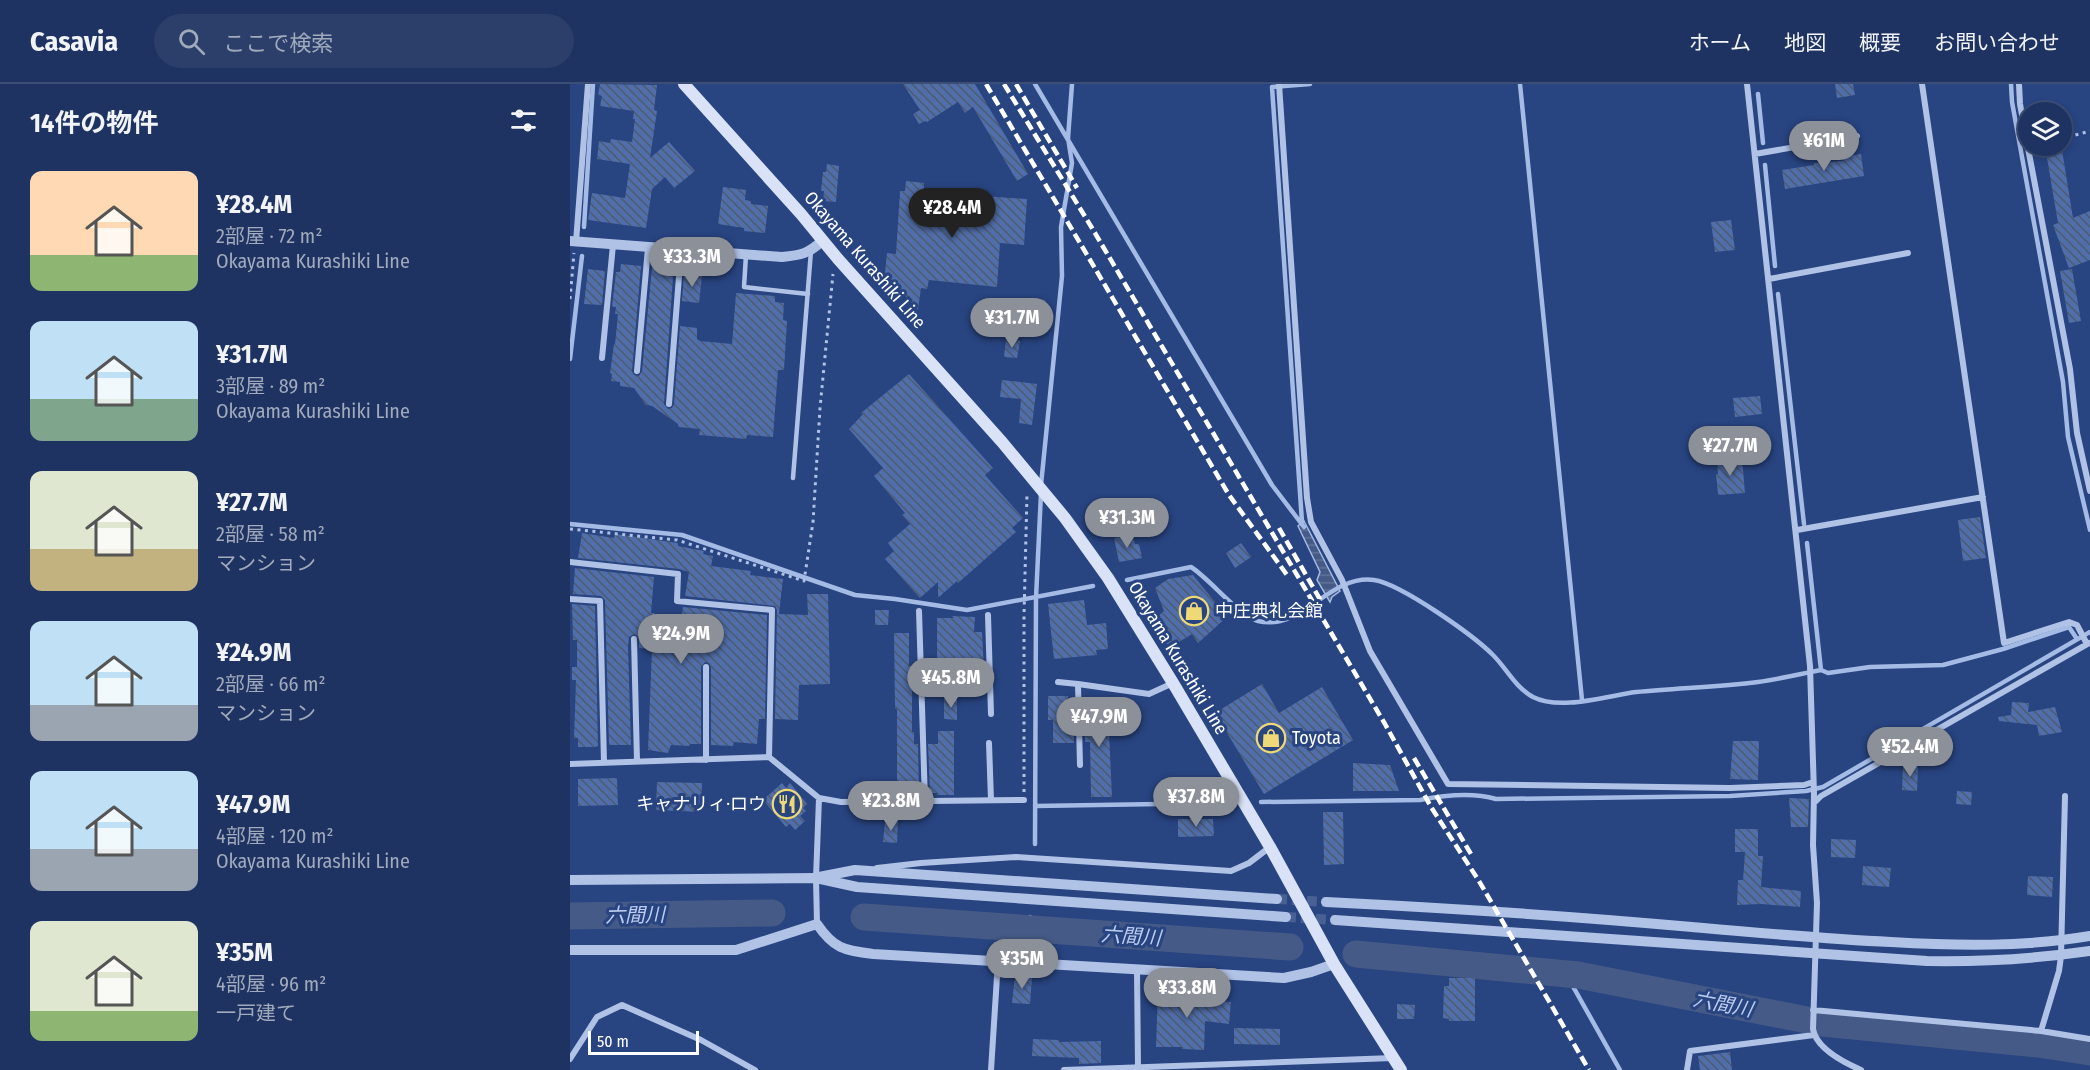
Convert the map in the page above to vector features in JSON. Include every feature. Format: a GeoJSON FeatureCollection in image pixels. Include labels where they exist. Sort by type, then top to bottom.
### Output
{"type":"FeatureCollection","features":[{"type":"Feature","properties":{"kind":"main road","name":"Okayama Kurashiki Line"},"geometry":{"type":"LineString","coordinates":[[684,84],[1030,475],[1108,578],[1270,847],[1334,964],[1401,1070]]}},
{"type":"Feature","properties":{"kind":"street"},"geometry":{"type":"LineString","coordinates":[[588,84],[573,242],[782,257],[804,254],[822,241]]}},
{"type":"Feature","properties":{"kind":"street"},"geometry":{"type":"LineString","coordinates":[[1747,84],[1797,530],[1811,677],[1813,845],[1817,903],[1814,1032],[1827,1050],[1849,1065],[1862,1070]]}},
{"type":"Feature","properties":{"kind":"street"},"geometry":{"type":"LineString","coordinates":[[1814,802],[2085,639],[2077,625],[2069,622],[2004,643],[1922,84]]}},
{"type":"Feature","properties":{"kind":"street"},"geometry":{"type":"LineString","coordinates":[[2019,84],[2020,104],[2070,369],[2077,433],[2090,491]]}},
{"type":"Feature","properties":{"kind":"street"},"geometry":{"type":"LineString","coordinates":[[1279,86],[1307,498],[1311,522],[1346,590],[1370,651],[1448,784],[1730,788],[1814,784]]}},
{"type":"Feature","properties":{"kind":"street"},"geometry":{"type":"LineString","coordinates":[[1755,154],[1857,136]]}},
{"type":"Feature","properties":{"kind":"street"},"geometry":{"type":"LineString","coordinates":[[602,358],[613,245]]}},
{"type":"Feature","properties":{"kind":"street"},"geometry":{"type":"LineString","coordinates":[[637,371],[648,248]]}},
{"type":"Feature","properties":{"kind":"street"},"geometry":{"type":"LineString","coordinates":[[669,404],[681,250]]}},
{"type":"Feature","properties":{"kind":"street"},"geometry":{"type":"LineString","coordinates":[[1769,279],[1908,253]]}},
{"type":"Feature","properties":{"kind":"street"},"geometry":{"type":"LineString","coordinates":[[1797,530],[1983,497]]}},
{"type":"Feature","properties":{"kind":"street"},"geometry":{"type":"LineString","coordinates":[[570,562],[678,574],[676,601],[771,610],[769,757]]}},
{"type":"Feature","properties":{"kind":"street"},"geometry":{"type":"LineString","coordinates":[[570,598],[600,601],[604,763]]}},
{"type":"Feature","properties":{"kind":"street"},"geometry":{"type":"LineString","coordinates":[[920,611],[926,802]]}},
{"type":"Feature","properties":{"kind":"street"},"geometry":{"type":"LineString","coordinates":[[988,615],[991,714]]}},
{"type":"Feature","properties":{"kind":"street"},"geometry":{"type":"LineString","coordinates":[[634,639],[637,761]]}},
{"type":"Feature","properties":{"kind":"street"},"geometry":{"type":"LineString","coordinates":[[706,668],[706,760]]}},
{"type":"Feature","properties":{"kind":"street"},"geometry":{"type":"LineString","coordinates":[[922,677],[990,675]]}},
{"type":"Feature","properties":{"kind":"street"},"geometry":{"type":"LineString","coordinates":[[1058,682],[1149,694],[1173,683]]}},
{"type":"Feature","properties":{"kind":"street"},"geometry":{"type":"LineString","coordinates":[[1078,684],[1080,765]]}},
{"type":"Feature","properties":{"kind":"street"},"geometry":{"type":"LineString","coordinates":[[989,743],[991,800]]}},
{"type":"Feature","properties":{"kind":"street"},"geometry":{"type":"LineString","coordinates":[[570,764],[769,757],[819,798],[841,802],[1024,800]]}},
{"type":"Feature","properties":{"kind":"street"},"geometry":{"type":"LineString","coordinates":[[2041,1031],[2059,971],[2061,956],[2065,796]]}},
{"type":"Feature","properties":{"kind":"street"},"geometry":{"type":"LineString","coordinates":[[819,798],[817,924],[826,938],[837,947],[849,951],[1284,978],[1334,964]]}},
{"type":"Feature","properties":{"kind":"street"},"geometry":{"type":"LineString","coordinates":[[570,880],[816,878],[855,870],[921,863],[1016,858],[1232,871],[1249,863],[1270,847]]}},
{"type":"Feature","properties":{"kind":"street"},"geometry":{"type":"LineString","coordinates":[[855,870],[1277,899]]}},
{"type":"Feature","properties":{"kind":"street"},"geometry":{"type":"LineString","coordinates":[[816,878],[857,887],[1286,917]]}},
{"type":"Feature","properties":{"kind":"street"},"geometry":{"type":"LineString","coordinates":[[1326,902],[1600,919],[1815,938],[1979,946],[2062,941],[2090,936]]}},
{"type":"Feature","properties":{"kind":"street"},"geometry":{"type":"LineString","coordinates":[[1335,920],[1468,927],[1898,959],[1984,962],[2061,956],[2090,951]]}},
{"type":"Feature","properties":{"kind":"street"},"geometry":{"type":"LineString","coordinates":[[570,950],[736,950],[817,924]]}},
{"type":"Feature","properties":{"kind":"street"},"geometry":{"type":"LineString","coordinates":[[991,1070],[998,961]]}},
{"type":"Feature","properties":{"kind":"street"},"geometry":{"type":"LineString","coordinates":[[1137,969],[1138,1067]]}},
{"type":"Feature","properties":{"kind":"street"},"geometry":{"type":"LineString","coordinates":[[570,1059],[597,1017],[622,1005],[701,1040],[755,1070]]}},
{"type":"Feature","properties":{"kind":"street"},"geometry":{"type":"LineString","coordinates":[[1813,1012],[2041,1031],[2090,1039]]}},
{"type":"Feature","properties":{"kind":"street"},"geometry":{"type":"LineString","coordinates":[[1686,1070],[1690,1051],[1814,1032]]}},
{"type":"Feature","properties":{"kind":"street"},"geometry":{"type":"LineString","coordinates":[[1064,1070],[1394,1058]]}},
{"type":"Feature","properties":{"kind":"lane"},"geometry":{"type":"LineString","coordinates":[[793,478],[811,251]]}},
{"type":"Feature","properties":{"kind":"lane"},"geometry":{"type":"LineString","coordinates":[[746,255],[744,287],[808,294]]}},
{"type":"Feature","properties":{"kind":"path"},"geometry":{"type":"LineString","coordinates":[[2072,136],[2090,131]]}},
{"type":"Feature","properties":{"kind":"path"},"geometry":{"type":"LineString","coordinates":[[570,299],[573,242]]}},
{"type":"Feature","properties":{"kind":"path"},"geometry":{"type":"LineString","coordinates":[[570,529],[677,540],[804,581],[813,522],[822,386],[833,272]]}},
{"type":"Feature","properties":{"kind":"path"},"geometry":{"type":"LineString","coordinates":[[1024,800],[1024,598],[1030,475]]}},
{"type":"Feature","properties":{"kind":"water"},"geometry":{"type":"Polygon","coordinates":[[[1304,521],[1340,591],[1332,597],[1330,602],[1317,580],[1320,572],[1298,526],[1304,521]]]}},
{"type":"Feature","properties":{"kind":"building"},"geometry":{"type":"Polygon","coordinates":[[[600,84],[657,85],[654,110],[657,111],[650,158],[669,142],[695,171],[674,188],[665,177],[652,189],[646,228],[588,220],[592,193],[625,198],[630,164],[597,159],[599,141],[610,143],[611,139],[632,142],[635,119],[633,119],[634,111],[600,106],[602,96],[598,95],[600,84]]]}},
{"type":"Feature","properties":{"kind":"building"},"geometry":{"type":"Polygon","coordinates":[[[903,84],[975,84],[1028,174],[1017,181],[973,107],[965,113],[958,102],[927,122],[919,124],[913,114],[920,110],[903,84]]]}},
{"type":"Feature","properties":{"kind":"building"},"geometry":{"type":"Polygon","coordinates":[[[1835,84],[1853,84],[1855,95],[1837,98],[1835,84]]]}},
{"type":"Feature","properties":{"kind":"building"},"geometry":{"type":"Polygon","coordinates":[[[1861,154],[1864,176],[1785,189],[1782,170],[1814,165],[1814,163],[1843,161],[1842,157],[1861,154]]]}},
{"type":"Feature","properties":{"kind":"building"},"geometry":{"type":"Polygon","coordinates":[[[2047,156],[2063,156],[2073,218],[2090,211],[2090,260],[2069,268],[2053,225],[2058,223],[2047,156]]]}},
{"type":"Feature","properties":{"kind":"building"},"geometry":{"type":"Polygon","coordinates":[[[827,164],[839,166],[836,202],[823,201],[824,191],[821,191],[823,172],[826,172],[827,164]]]}},
{"type":"Feature","properties":{"kind":"building"},"geometry":{"type":"Polygon","coordinates":[[[906,181],[924,183],[924,192],[1027,199],[1024,245],[1000,243],[997,287],[929,280],[927,289],[921,288],[918,310],[885,273],[887,253],[896,254],[900,191],[905,191],[906,181]]]}},
{"type":"Feature","properties":{"kind":"building"},"geometry":{"type":"Polygon","coordinates":[[[723,187],[746,190],[745,200],[751,201],[751,204],[768,206],[765,233],[744,231],[744,228],[718,224],[723,187]]]}},
{"type":"Feature","properties":{"kind":"building"},"geometry":{"type":"Polygon","coordinates":[[[1731,220],[1735,250],[1715,252],[1711,222],[1731,220]]]}},
{"type":"Feature","properties":{"kind":"building"},"geometry":{"type":"Polygon","coordinates":[[[659,261],[674,263],[664,404],[668,409],[674,404],[680,326],[697,328],[697,339],[700,341],[732,344],[736,293],[775,296],[775,302],[784,303],[783,320],[787,321],[784,370],[778,370],[773,437],[747,435],[746,439],[699,435],[700,429],[678,427],[678,424],[652,406],[646,405],[634,388],[620,386],[620,382],[611,381],[612,374],[610,373],[618,314],[615,314],[616,307],[612,307],[616,272],[620,272],[621,264],[641,266],[632,371],[634,375],[639,376],[642,371],[652,268],[658,268],[659,261]]]}},
{"type":"Feature","properties":{"kind":"building"},"geometry":{"type":"Polygon","coordinates":[[[588,269],[605,271],[602,305],[584,304],[588,269]]]}},
{"type":"Feature","properties":{"kind":"building"},"geometry":{"type":"Polygon","coordinates":[[[2072,269],[2081,321],[2069,323],[2060,271],[2072,269]]]}},
{"type":"Feature","properties":{"kind":"building"},"geometry":{"type":"Polygon","coordinates":[[[684,274],[702,276],[699,303],[682,301],[684,274]]]}},
{"type":"Feature","properties":{"kind":"building"},"geometry":{"type":"Polygon","coordinates":[[[1033,298],[1045,300],[1043,313],[1048,314],[1046,328],[1026,325],[1033,298]]]}},
{"type":"Feature","properties":{"kind":"building"},"geometry":{"type":"Polygon","coordinates":[[[1006,339],[1020,341],[1017,358],[1004,357],[1006,339]]]}},
{"type":"Feature","properties":{"kind":"building"},"geometry":{"type":"Polygon","coordinates":[[[909,374],[993,468],[985,475],[1023,518],[1012,528],[1016,532],[938,598],[938,582],[920,598],[885,559],[894,551],[888,543],[910,524],[902,515],[905,513],[874,476],[883,468],[849,429],[863,414],[861,413],[909,374]]]}},
{"type":"Feature","properties":{"kind":"building"},"geometry":{"type":"Polygon","coordinates":[[[1002,380],[1037,384],[1032,425],[1019,423],[1021,399],[1000,397],[1002,380]]]}},
{"type":"Feature","properties":{"kind":"building"},"geometry":{"type":"Polygon","coordinates":[[[1760,396],[1762,414],[1735,417],[1733,398],[1760,396]]]}},
{"type":"Feature","properties":{"kind":"building"},"geometry":{"type":"Polygon","coordinates":[[[1742,457],[1745,493],[1718,495],[1717,460],[1742,457]]]}},
{"type":"Feature","properties":{"kind":"building"},"geometry":{"type":"Polygon","coordinates":[[[1980,517],[1986,558],[1963,561],[1958,520],[1980,517]]]}},
{"type":"Feature","properties":{"kind":"building"},"geometry":{"type":"Polygon","coordinates":[[[582,533],[614,538],[615,534],[678,543],[678,546],[704,551],[703,554],[713,556],[711,566],[751,571],[750,575],[783,579],[779,614],[808,615],[807,594],[828,594],[830,684],[799,685],[798,720],[775,719],[777,610],[775,606],[685,596],[689,572],[679,569],[578,558],[582,533]]]}},
{"type":"Feature","properties":{"kind":"building"},"geometry":{"type":"Polygon","coordinates":[[[1133,535],[1135,544],[1139,544],[1142,558],[1119,562],[1114,538],[1133,535]]]}},
{"type":"Feature","properties":{"kind":"building"},"geometry":{"type":"Polygon","coordinates":[[[1241,543],[1251,557],[1235,568],[1226,553],[1241,543]]]}},
{"type":"Feature","properties":{"kind":"building"},"geometry":{"type":"Polygon","coordinates":[[[575,568],[654,577],[651,613],[655,613],[654,615],[679,617],[683,607],[767,615],[765,719],[759,719],[757,744],[734,742],[733,746],[711,745],[711,667],[705,662],[701,667],[701,744],[671,745],[668,753],[648,750],[652,649],[639,648],[639,637],[634,634],[629,637],[628,647],[631,745],[609,745],[605,600],[601,596],[573,594],[575,568]]]}},
{"type":"Feature","properties":{"kind":"building"},"geometry":{"type":"Polygon","coordinates":[[[1193,575],[1227,617],[1198,643],[1192,634],[1169,648],[1153,620],[1164,611],[1155,588],[1168,579],[1193,575]]]}},
{"type":"Feature","properties":{"kind":"building"},"geometry":{"type":"Polygon","coordinates":[[[1084,600],[1087,625],[1106,623],[1108,649],[1096,650],[1097,655],[1054,659],[1048,604],[1084,600]]]}},
{"type":"Feature","properties":{"kind":"building"},"geometry":{"type":"Polygon","coordinates":[[[572,604],[595,606],[598,746],[595,747],[578,747],[578,738],[574,738],[576,680],[572,680],[572,667],[577,667],[577,640],[573,640],[572,604]]]}},
{"type":"Feature","properties":{"kind":"building"},"geometry":{"type":"Polygon","coordinates":[[[875,610],[889,610],[888,625],[875,625],[875,610]]]}},
{"type":"Feature","properties":{"kind":"building"},"geometry":{"type":"Polygon","coordinates":[[[952,616],[975,617],[974,632],[982,632],[984,670],[937,669],[937,618],[954,618],[952,616]]]}},
{"type":"Feature","properties":{"kind":"building"},"geometry":{"type":"Polygon","coordinates":[[[894,633],[909,633],[909,666],[912,666],[912,732],[914,732],[914,744],[918,744],[919,793],[897,793],[894,633]]]}},
{"type":"Feature","properties":{"kind":"building"},"geometry":{"type":"Polygon","coordinates":[[[985,680],[984,695],[961,696],[962,681],[985,680]]]}},
{"type":"Feature","properties":{"kind":"building"},"geometry":{"type":"Polygon","coordinates":[[[1262,684],[1279,713],[1322,687],[1353,740],[1264,794],[1215,713],[1262,684]]]}},
{"type":"Feature","properties":{"kind":"building"},"geometry":{"type":"Polygon","coordinates":[[[1048,696],[1068,696],[1068,704],[1073,704],[1074,743],[1053,743],[1053,720],[1048,720],[1048,696]]]}},
{"type":"Feature","properties":{"kind":"building"},"geometry":{"type":"Polygon","coordinates":[[[944,698],[957,698],[957,720],[944,719],[944,698]]]}},
{"type":"Feature","properties":{"kind":"building"},"geometry":{"type":"Polygon","coordinates":[[[1104,701],[1105,711],[1108,710],[1112,797],[1091,797],[1090,742],[1085,742],[1084,703],[1104,701]]]}},
{"type":"Feature","properties":{"kind":"building"},"geometry":{"type":"Polygon","coordinates":[[[2012,702],[2029,703],[2028,712],[2055,707],[2062,732],[2039,736],[2037,725],[1999,721],[1998,717],[2011,715],[2012,702]]]}},
{"type":"Feature","properties":{"kind":"building"},"geometry":{"type":"Polygon","coordinates":[[[938,731],[954,731],[954,795],[930,793],[928,744],[938,744],[938,731]]]}},
{"type":"Feature","properties":{"kind":"building"},"geometry":{"type":"Polygon","coordinates":[[[1733,741],[1759,741],[1758,780],[1730,779],[1733,741]]]}},
{"type":"Feature","properties":{"kind":"building"},"geometry":{"type":"Polygon","coordinates":[[[1353,763],[1390,765],[1399,791],[1353,791],[1353,763]]]}},
{"type":"Feature","properties":{"kind":"building"},"geometry":{"type":"Polygon","coordinates":[[[1903,766],[1918,767],[1917,791],[1902,790],[1903,766]]]}},
{"type":"Feature","properties":{"kind":"building"},"geometry":{"type":"Polygon","coordinates":[[[617,778],[618,805],[578,806],[578,779],[617,778]]]}},
{"type":"Feature","properties":{"kind":"building"},"geometry":{"type":"Polygon","coordinates":[[[657,782],[702,783],[701,812],[656,810],[657,782]]]}},
{"type":"Feature","properties":{"kind":"building"},"geometry":{"type":"Polygon","coordinates":[[[782,783],[786,788],[790,783],[807,804],[803,808],[806,811],[800,816],[805,821],[795,830],[790,824],[786,827],[763,800],[782,783]]]}},
{"type":"Feature","properties":{"kind":"building"},"geometry":{"type":"Polygon","coordinates":[[[1957,791],[1972,792],[1971,805],[1956,804],[1957,791]]]}},
{"type":"Feature","properties":{"kind":"building"},"geometry":{"type":"Polygon","coordinates":[[[1789,798],[1809,799],[1808,827],[1791,827],[1789,798]]]}},
{"type":"Feature","properties":{"kind":"building"},"geometry":{"type":"Polygon","coordinates":[[[1323,812],[1343,812],[1344,864],[1324,865],[1323,812]]]}},
{"type":"Feature","properties":{"kind":"building"},"geometry":{"type":"Polygon","coordinates":[[[1178,819],[1213,819],[1214,836],[1178,837],[1178,819]]]}},
{"type":"Feature","properties":{"kind":"building"},"geometry":{"type":"Polygon","coordinates":[[[885,821],[898,822],[897,843],[883,842],[885,821]]]}},
{"type":"Feature","properties":{"kind":"building"},"geometry":{"type":"Polygon","coordinates":[[[1735,829],[1758,829],[1758,856],[1763,856],[1761,887],[1801,891],[1800,907],[1737,905],[1738,880],[1743,880],[1745,852],[1735,852],[1735,829]]]}},
{"type":"Feature","properties":{"kind":"building"},"geometry":{"type":"Polygon","coordinates":[[[1831,839],[1856,840],[1855,858],[1831,857],[1831,839]]]}},
{"type":"Feature","properties":{"kind":"building"},"geometry":{"type":"Polygon","coordinates":[[[1863,866],[1891,868],[1889,887],[1862,885],[1863,866]]]}},
{"type":"Feature","properties":{"kind":"building"},"geometry":{"type":"Polygon","coordinates":[[[2028,876],[2053,877],[2052,897],[2027,895],[2028,876]]]}},
{"type":"Feature","properties":{"kind":"building"},"geometry":{"type":"Polygon","coordinates":[[[1015,976],[1032,978],[1030,1004],[1012,1003],[1015,976]]]}},
{"type":"Feature","properties":{"kind":"building"},"geometry":{"type":"Polygon","coordinates":[[[1449,978],[1475,978],[1475,1021],[1449,1021],[1443,1018],[1444,986],[1449,986],[1449,978]]]}},
{"type":"Feature","properties":{"kind":"building"},"geometry":{"type":"Polygon","coordinates":[[[1158,989],[1177,989],[1177,995],[1204,996],[1204,1000],[1231,1002],[1229,1024],[1205,1021],[1204,1050],[1156,1047],[1158,989]]]}},
{"type":"Feature","properties":{"kind":"building"},"geometry":{"type":"Polygon","coordinates":[[[1397,1004],[1415,1005],[1414,1019],[1397,1019],[1397,1004]]]}},
{"type":"Feature","properties":{"kind":"building"},"geometry":{"type":"Polygon","coordinates":[[[1234,1028],[1280,1029],[1280,1045],[1234,1044],[1234,1028]]]}},
{"type":"Feature","properties":{"kind":"building"},"geometry":{"type":"Polygon","coordinates":[[[1033,1039],[1059,1040],[1059,1042],[1101,1041],[1101,1063],[1079,1064],[1079,1058],[1032,1056],[1033,1039]]]}},
{"type":"Feature","properties":{"kind":"building"},"geometry":{"type":"Polygon","coordinates":[[[1730,1052],[1732,1070],[1700,1070],[1698,1056],[1730,1052]]]}},
{"type":"Feature","properties":{"kind":"waterway"},"geometry":{"type":"LineString","coordinates":[[584,227],[593,84]]}},
{"type":"Feature","properties":{"kind":"waterway"},"geometry":{"type":"LineString","coordinates":[[1035,84],[1272,485],[1304,527]]}},
{"type":"Feature","properties":{"kind":"waterway"},"geometry":{"type":"LineString","coordinates":[[1041,485],[1062,276],[1061,227],[1072,163],[1068,138],[1072,84]]}},
{"type":"Feature","properties":{"kind":"waterway"},"geometry":{"type":"LineString","coordinates":[[1302,522],[1272,87],[1310,84]]}},
{"type":"Feature","properties":{"kind":"waterway"},"geometry":{"type":"LineString","coordinates":[[1520,84],[1582,700]]}},
{"type":"Feature","properties":{"kind":"waterway"},"geometry":{"type":"LineString","coordinates":[[2011,84],[2012,102],[2063,382],[2068,437],[2090,530]]}},
{"type":"Feature","properties":{"kind":"waterway"},"geometry":{"type":"LineString","coordinates":[[1758,94],[1763,143]]}},
{"type":"Feature","properties":{"kind":"waterway"},"geometry":{"type":"LineString","coordinates":[[1765,165],[1775,266]]}},
{"type":"Feature","properties":{"kind":"waterway"},"geometry":{"type":"LineString","coordinates":[[570,359],[582,256]]}},
{"type":"Feature","properties":{"kind":"waterway"},"geometry":{"type":"LineString","coordinates":[[1778,294],[1804,524]]}},
{"type":"Feature","properties":{"kind":"waterway"},"geometry":{"type":"LineString","coordinates":[[1035,844],[1036,598],[1041,493]]}},
{"type":"Feature","properties":{"kind":"waterway"},"geometry":{"type":"LineString","coordinates":[[570,524],[682,535],[855,595],[967,610],[1093,586]]}},
{"type":"Feature","properties":{"kind":"waterway"},"geometry":{"type":"LineString","coordinates":[[1807,543],[1821,670]]}},
{"type":"Feature","properties":{"kind":"waterway"},"geometry":{"type":"LineString","coordinates":[[1127,580],[1191,567],[1250,618],[1274,622],[1302,611],[1343,585],[1358,580],[1374,580],[1418,600],[1454,624],[1493,655],[1527,693],[1544,701],[1556,703],[1570,703],[1636,692],[1758,682],[1821,670],[1828,673],[1870,667],[1943,665],[2003,649],[2069,627],[2077,639]]}},
{"type":"Feature","properties":{"kind":"waterway"},"geometry":{"type":"LineString","coordinates":[[1261,802],[1420,800],[1458,795],[1496,799],[1730,796],[1806,791],[1823,787],[2090,632]]}},
{"type":"Feature","properties":{"kind":"waterway"},"geometry":{"type":"LineString","coordinates":[[1035,806],[1223,803]]}},
{"type":"Feature","properties":{"kind":"waterway","name":"六間川"},"geometry":{"type":"LineString","coordinates":[[570,916],[772,913]]}},
{"type":"Feature","properties":{"kind":"waterway","name":"六間川"},"geometry":{"type":"LineString","coordinates":[[864,917],[1290,947]]}},
{"type":"Feature","properties":{"kind":"waterway"},"geometry":{"type":"LineString","coordinates":[[1029,930],[1030,917]]}},
{"type":"Feature","properties":{"kind":"waterway","name":"六間川"},"geometry":{"type":"LineString","coordinates":[[1356,954],[1578,975],[1822,1023],[2038,1044],[2090,1052]]}},
{"type":"Feature","properties":{"kind":"waterway"},"geometry":{"type":"LineString","coordinates":[[1566,974],[1620,1070]]}},
{"type":"Feature","properties":{"kind":"tunnel"},"geometry":{"type":"LineString","coordinates":[[1277,899],[1326,902]]}},
{"type":"Feature","properties":{"kind":"tunnel"},"geometry":{"type":"LineString","coordinates":[[1286,917],[1335,920]]}},
{"type":"Feature","properties":{"kind":"railway"},"geometry":{"type":"LineString","coordinates":[[986,84],[1229,495],[1287,575]]}},
{"type":"Feature","properties":{"kind":"railway"},"geometry":{"type":"LineString","coordinates":[[1004,84],[1092,228],[1385,724],[1431,807],[1479,881],[1589,1070]]}},
{"type":"Feature","properties":{"kind":"railway"},"geometry":{"type":"LineString","coordinates":[[1016,84],[1077,188]]}},
{"type":"Feature","properties":{"kind":"railway"},"geometry":{"type":"LineString","coordinates":[[1279,528],[1321,601]]}},
{"type":"Feature","properties":{"kind":"railway"},"geometry":{"type":"LineString","coordinates":[[1414,758],[1471,854]]}},
{"type":"Feature","properties":{"kind":"place","name":"中庄典礼会館"},"geometry":{"type":"Point","coordinates":[1194,611]}},
{"type":"Feature","properties":{"kind":"place","name":"Toyota"},"geometry":{"type":"Point","coordinates":[1271,738]}},
{"type":"Feature","properties":{"kind":"place","name":"キャナリィ·ロウ"},"geometry":{"type":"Point","coordinates":[787,804]}}]}
